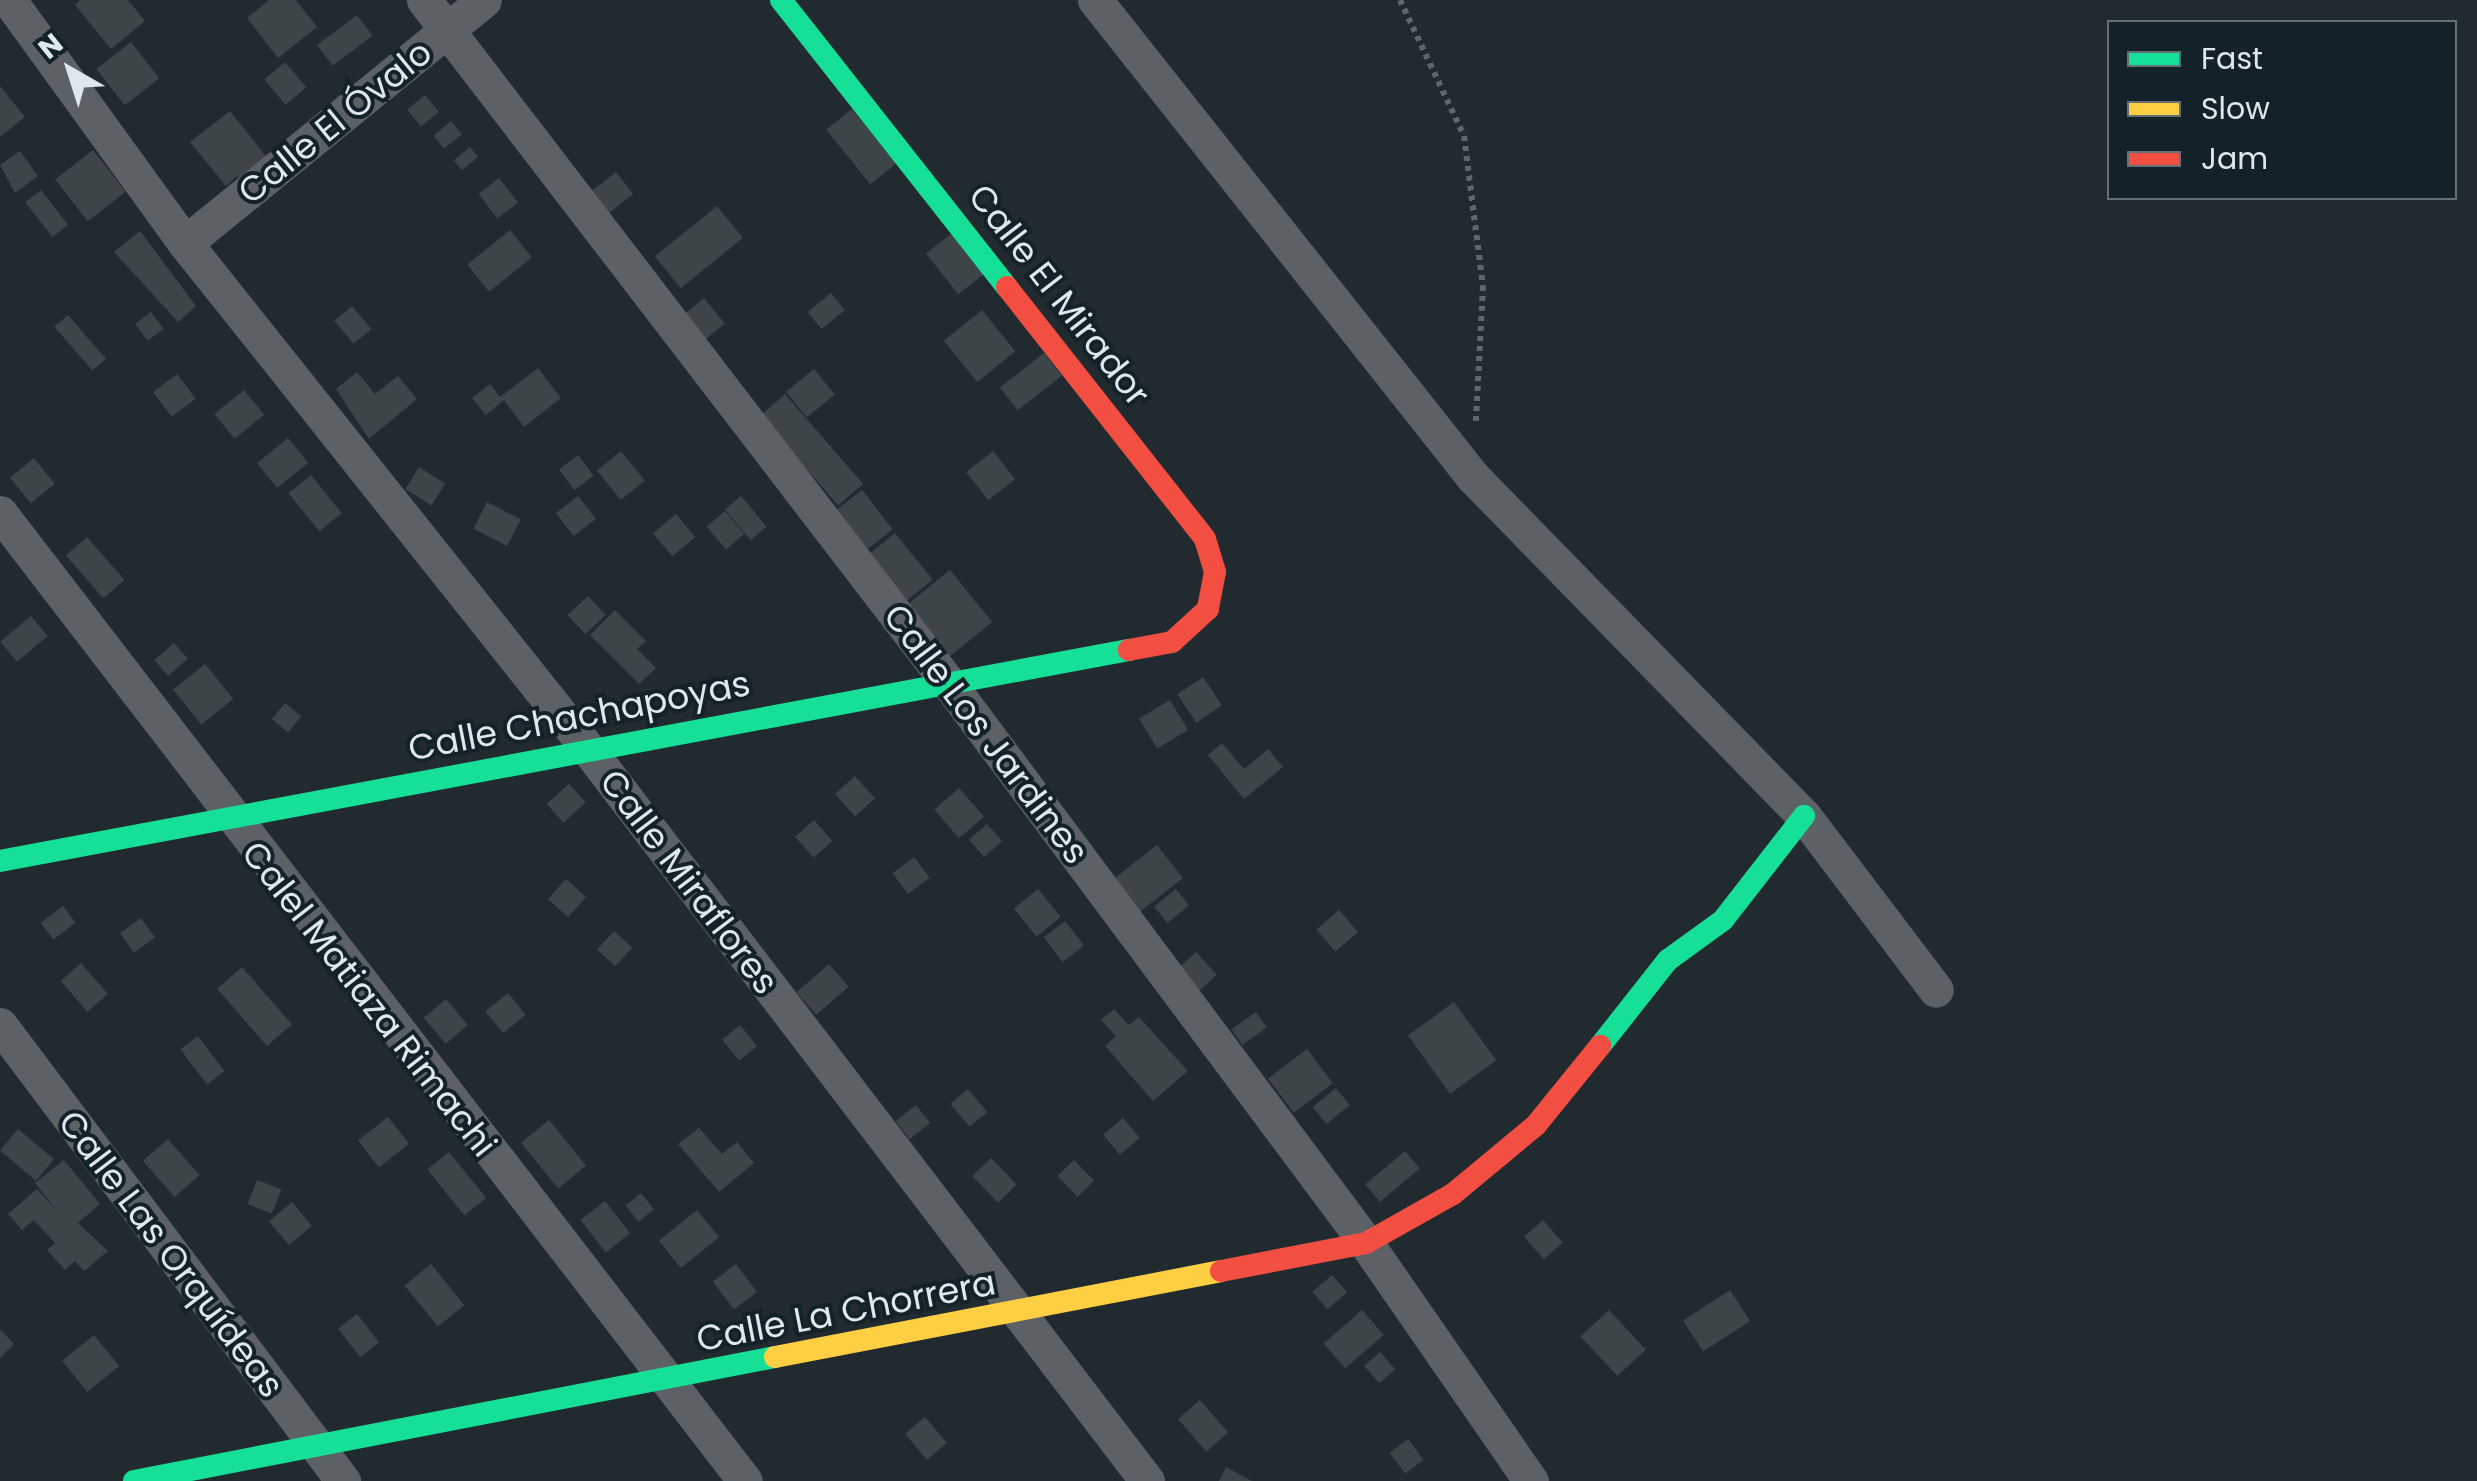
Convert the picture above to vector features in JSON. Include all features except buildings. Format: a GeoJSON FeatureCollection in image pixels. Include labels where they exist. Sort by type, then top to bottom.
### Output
{"type":"FeatureCollection","features":[{"type":"Feature","properties":{"kind":"street","name":"Calle Los Jardines"},"geometry":{"type":"LineString","coordinates":[[424,0],[947,681],[1366,1243],[1531,1481]]}},
{"type":"Feature","properties":{"kind":"street","name":"Calle El Óvalo"},"geometry":{"type":"LineString","coordinates":[[185,243],[484,0]]}},
{"type":"Feature","properties":{"kind":"street","name":"Calle El Mirador"},"geometry":{"type":"LineString","coordinates":[[781,0],[1205,539],[1215,572],[1208,609],[1172,642]]}},
{"type":"Feature","properties":{"kind":"street"},"geometry":{"type":"LineString","coordinates":[[1094,0],[1473,477],[1804,816],[1936,990]]}},
{"type":"Feature","properties":{"kind":"street","name":"Calle Miraflores"},"geometry":{"type":"LineString","coordinates":[[9,12],[185,243],[588,749],[1148,1481]]}},
{"type":"Feature","properties":{"kind":"street","name":"Calel Matiaza Rimachi"},"geometry":{"type":"LineString","coordinates":[[0,513],[230,819],[664,1382],[745,1481]]}},
{"type":"Feature","properties":{"kind":"street","name":"Calle Chachapoyas"},"geometry":{"type":"LineString","coordinates":[[0,861],[1172,642]]}},
{"type":"Feature","properties":{"kind":"street","name":"Calle La Chorrera"},"geometry":{"type":"LineString","coordinates":[[134,1481],[664,1382],[1366,1243],[1452,1194],[1536,1126],[1668,960],[1723,920],[1804,816]]}},
{"type":"Feature","properties":{"kind":"street","name":"Calle Las Orquídeas"},"geometry":{"type":"LineString","coordinates":[[0,1025],[343,1481]]}},
{"type":"Feature","properties":{"kind":"path"},"geometry":{"type":"LineString","coordinates":[[1400,0],[1464,136],[1483,286],[1473,477]]}},
{"type":"Feature","properties":{"kind":"traffic: fast"},"geometry":{"type":"LineString","coordinates":[[781,0],[1007,287]]}},
{"type":"Feature","properties":{"kind":"traffic: fast"},"geometry":{"type":"LineString","coordinates":[[0,861],[1129,650]]}},
{"type":"Feature","properties":{"kind":"traffic: fast"},"geometry":{"type":"LineString","coordinates":[[1600,1046],[1668,960],[1723,920],[1804,816]]}},
{"type":"Feature","properties":{"kind":"traffic: fast"},"geometry":{"type":"LineString","coordinates":[[134,1481],[775,1357]]}},
{"type":"Feature","properties":{"kind":"traffic: slow"},"geometry":{"type":"LineString","coordinates":[[775,1357],[1221,1271]]}},
{"type":"Feature","properties":{"kind":"traffic: jam"},"geometry":{"type":"LineString","coordinates":[[1007,287],[1205,539],[1215,572],[1208,609],[1172,642],[1129,650]]}},
{"type":"Feature","properties":{"kind":"traffic: jam"},"geometry":{"type":"LineString","coordinates":[[1221,1271],[1366,1243],[1453,1194],[1536,1125],[1600,1046]]}}]}
